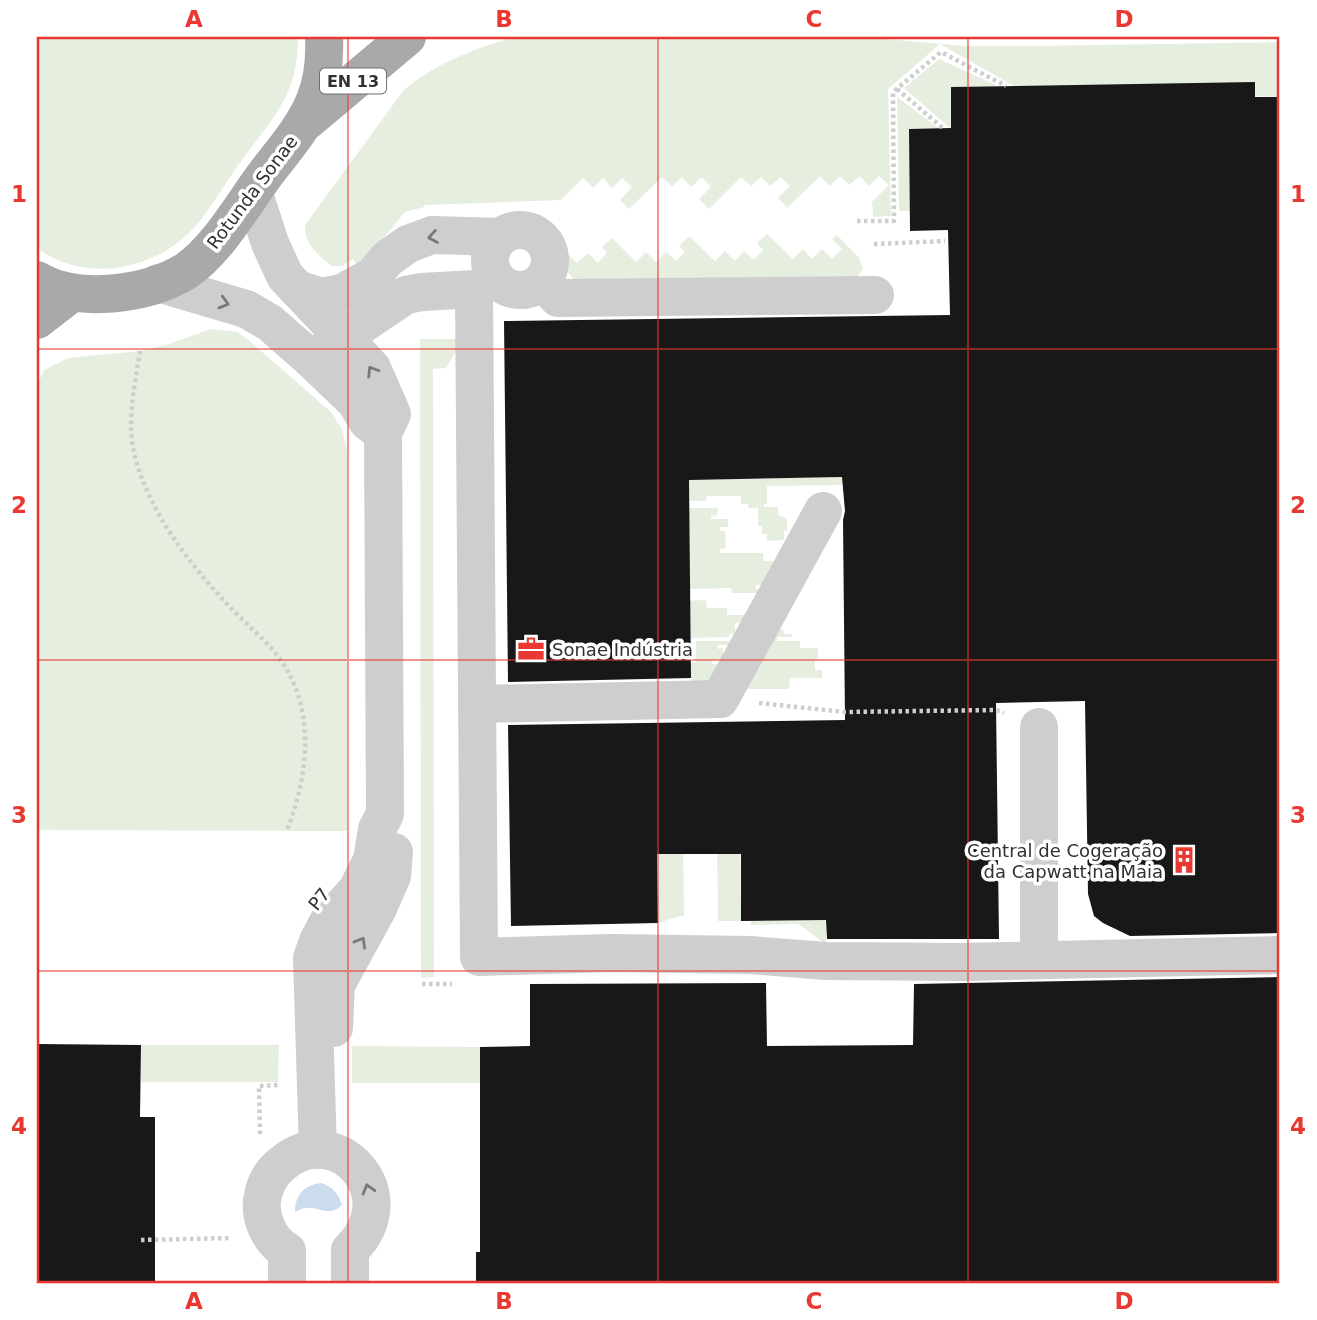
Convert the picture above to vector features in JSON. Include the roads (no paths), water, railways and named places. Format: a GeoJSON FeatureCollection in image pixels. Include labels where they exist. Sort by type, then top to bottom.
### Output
{"type":"FeatureCollection","features":[{"type":"Feature","properties":{"kind":"main road","name":"Rotunda Sonae"},"geometry":{"type":"LineString","coordinates":[[37,279],[72,293],[102,295],[131,291],[185,271],[208,252],[300,127],[314,101],[320,80],[324,61],[324,37]]}},
{"type":"Feature","properties":{"kind":"main road","name":"EN 13"},"geometry":{"type":"LineString","coordinates":[[300,127],[407,37]]}},
{"type":"Feature","properties":{"kind":"main road"},"geometry":{"type":"LineString","coordinates":[[37,320],[72,293]]}},
{"type":"Feature","properties":{"kind":"lane"},"geometry":{"type":"LineString","coordinates":[[253,191],[270,243],[285,275],[372,368],[392,414],[383,433],[385,814],[377,829],[372,860],[357,890],[328,922],[318,941],[302,958],[313,1028],[318,1150]]}},
{"type":"Feature","properties":{"kind":"lane"},"geometry":{"type":"LineString","coordinates":[[311,359],[406,295],[486,285],[514,290],[534,287],[548,272],[549,252],[544,243],[528,231],[509,232],[501,237],[490,253],[492,272],[486,285],[478,704],[479,957],[611,953],[750,955],[826,961],[1280,955]]}},
{"type":"Feature","properties":{"kind":"lane"},"geometry":{"type":"LineString","coordinates":[[297,289],[322,297],[342,293],[373,276],[387,259],[408,244],[432,235],[501,237]]}},
{"type":"Feature","properties":{"kind":"lane"},"geometry":{"type":"LineString","coordinates":[[542,281],[558,298],[875,295]]}},
{"type":"Feature","properties":{"kind":"lane"},"geometry":{"type":"LineString","coordinates":[[158,283],[258,314],[311,359],[355,401],[368,422],[383,433]]}},
{"type":"Feature","properties":{"kind":"lane"},"geometry":{"type":"LineString","coordinates":[[478,704],[720,699],[823,511]]}},
{"type":"Feature","properties":{"kind":"lane"},"geometry":{"type":"LineString","coordinates":[[1039,727],[1039,960]]}},
{"type":"Feature","properties":{"kind":"lane"},"geometry":{"type":"LineString","coordinates":[[313,1028],[336,1028],[336,985],[360,945],[392,876],[395,830],[385,814]]}},
{"type":"Feature","properties":{"kind":"lane"},"geometry":{"type":"LineString","coordinates":[[287,1283],[287,1251],[271,1236],[264,1220],[262,1203],[265,1186],[274,1170],[287,1159],[303,1152],[318,1150],[337,1153],[352,1162],[364,1175],[370,1191],[372,1208],[369,1225],[350,1250],[350,1283]]}},
{"type":"Feature","properties":{"kind":"water"},"geometry":{"type":"Polygon","coordinates":[[[321,1183],[334,1191],[342,1205],[330,1211],[308,1208],[295,1212],[299,1195],[310,1186],[321,1183]]]}},
{"type":"Feature","properties":{"kind":"place","name":"Sonae Indústria"},"geometry":{"type":"Point","coordinates":[531,649]}},
{"type":"Feature","properties":{"kind":"place","name":"Central de Cogeração da Capwatt na Maia"},"geometry":{"type":"Point","coordinates":[1184,860]}}]}
